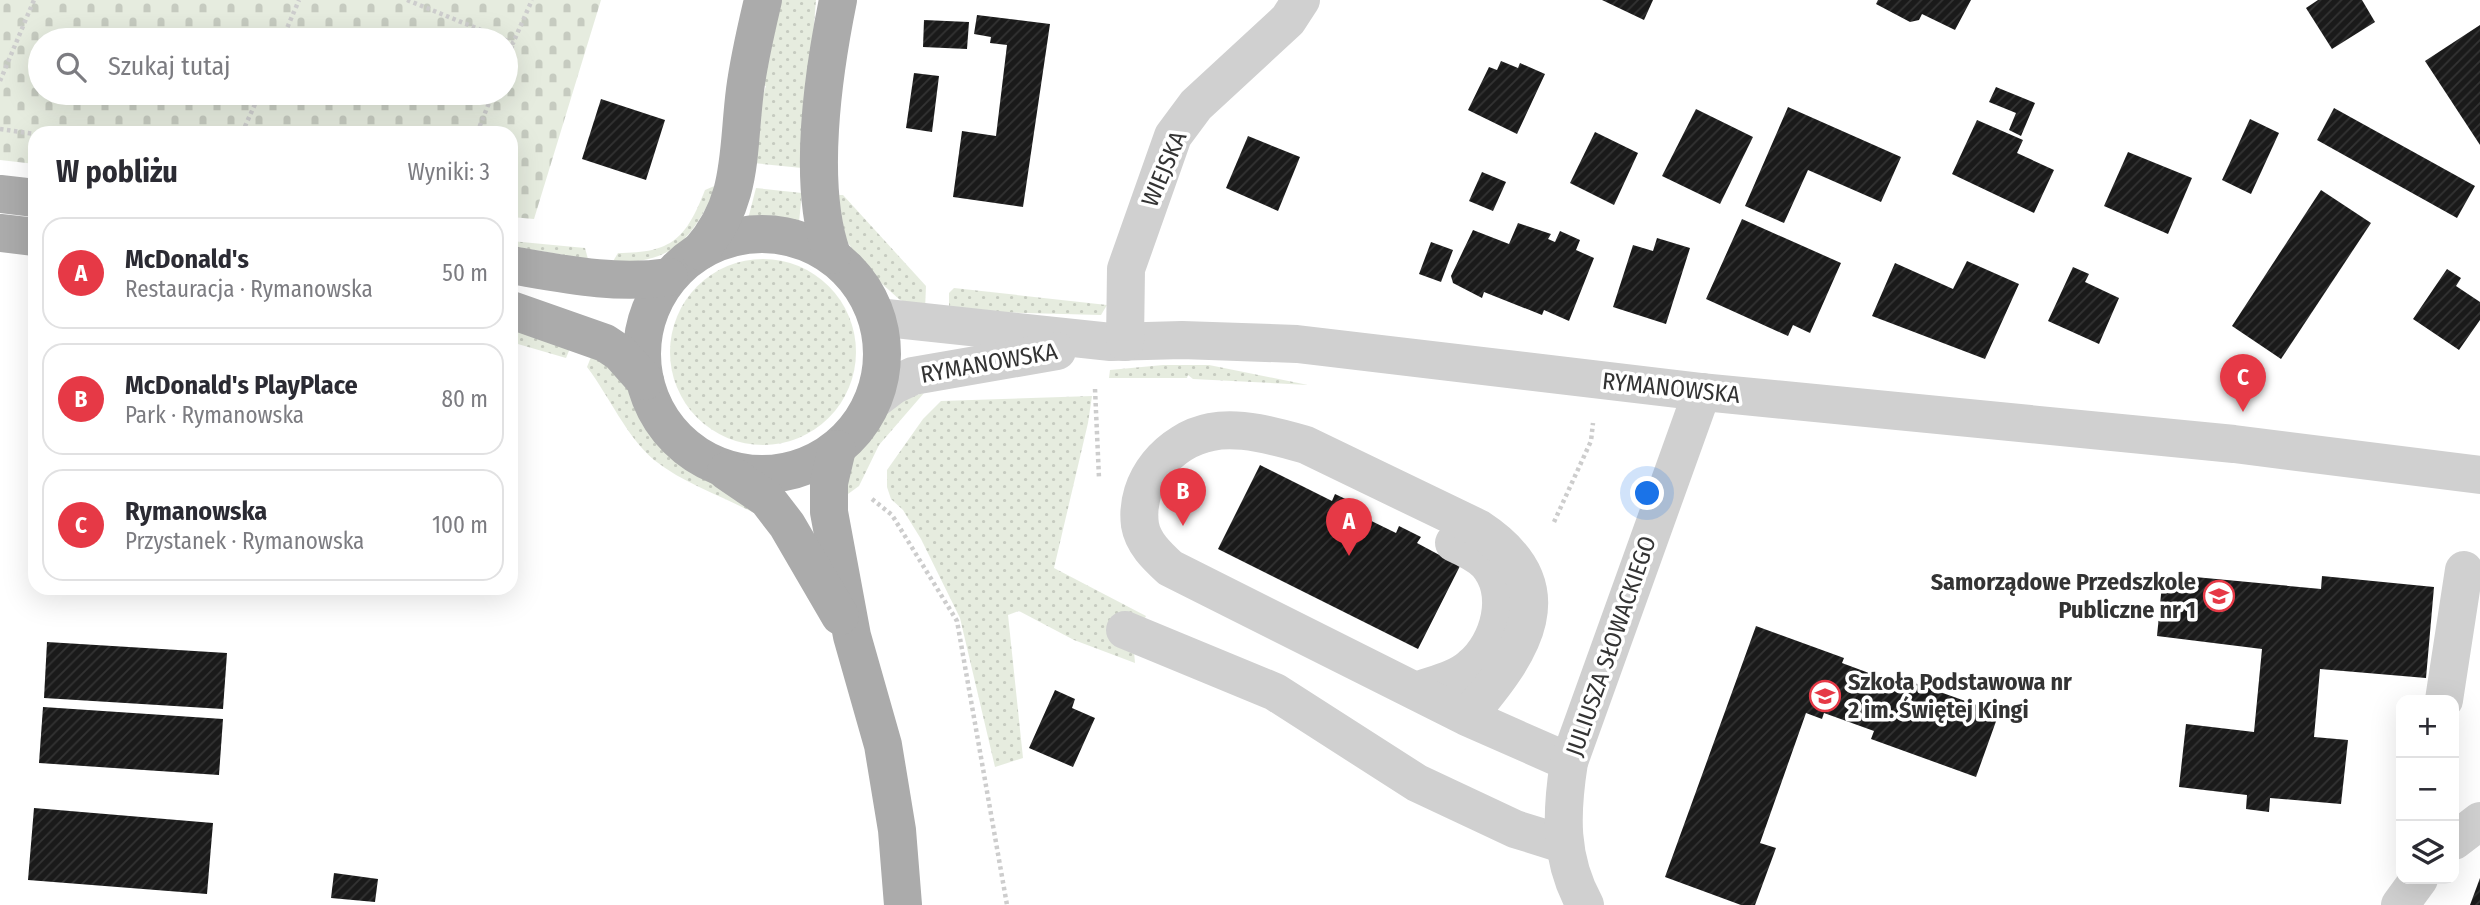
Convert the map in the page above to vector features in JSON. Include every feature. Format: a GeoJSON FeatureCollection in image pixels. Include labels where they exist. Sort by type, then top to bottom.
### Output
{"type":"FeatureCollection","features":[{"type":"Feature","properties":{"kind":"main road"},"geometry":{"type":"LineString","coordinates":[[763,0],[745,87],[732,197],[718,231],[700,251],[668,276],[653,302],[642,340],[645,381],[655,409],[672,434],[695,454],[722,468],[767,499],[787,525],[852,636]]}},
{"type":"Feature","properties":{"kind":"main road"},"geometry":{"type":"LineString","coordinates":[[832,256],[822,229],[819,182],[822,122],[838,0]]}},
{"type":"Feature","properties":{"kind":"main road"},"geometry":{"type":"LineString","coordinates":[[0,194],[28,197]]}},
{"type":"Feature","properties":{"kind":"main road"},"geometry":{"type":"LineString","coordinates":[[0,233],[28,236]]}},
{"type":"Feature","properties":{"kind":"main road"},"geometry":{"type":"LineString","coordinates":[[700,251],[732,237],[767,234],[801,240],[832,256],[859,282],[877,317],[883,344],[882,373],[873,401],[858,427],[837,449],[811,464],[782,473],[751,474],[722,468]]}},
{"type":"Feature","properties":{"kind":"main road"},"geometry":{"type":"LineString","coordinates":[[518,266],[600,279],[642,281],[668,276]]}},
{"type":"Feature","properties":{"kind":"main road"},"geometry":{"type":"LineString","coordinates":[[518,312],[605,343],[620,353],[645,381]]}},
{"type":"Feature","properties":{"kind":"main road"},"geometry":{"type":"LineString","coordinates":[[837,449],[829,483],[829,512],[852,636],[883,745],[897,830],[904,905]]}},
{"type":"Feature","properties":{"kind":"street","name":"WIEJSKA"},"geometry":{"type":"LineString","coordinates":[[1118,342],[1126,269],[1173,135],[1196,105],[1288,20],[1301,0]]}},
{"type":"Feature","properties":{"kind":"street","name":"RYMANOWSKA"},"geometry":{"type":"LineString","coordinates":[[877,317],[1118,342]]}},
{"type":"Feature","properties":{"kind":"street","name":"RYMANOWSKA"},"geometry":{"type":"LineString","coordinates":[[873,401],[894,385],[938,369],[1118,342],[1182,340],[1297,344],[1702,392],[2234,444],[2480,475]]}},
{"type":"Feature","properties":{"kind":"street","name":"JULIUSZA SŁOWACKIEGO"},"geometry":{"type":"LineString","coordinates":[[1585,905],[1572,882],[1563,844],[1563,804],[1569,762],[1702,392]]}},
{"type":"Feature","properties":{"kind":"street"},"geometry":{"type":"LineString","coordinates":[[1467,717],[1510,662],[1523,632],[1530,601],[1528,580],[1518,561],[1500,543],[1478,528],[1306,444],[1239,432],[1214,431],[1188,438],[1167,452],[1149,477],[1141,503],[1140,526],[1152,551],[1170,568],[1467,717],[1569,762]]}},
{"type":"Feature","properties":{"kind":"street"},"geometry":{"type":"LineString","coordinates":[[1239,432],[1486,562],[1496,578],[1501,600],[1499,622],[1490,645],[1472,666],[1455,678],[1416,691]]}},
{"type":"Feature","properties":{"kind":"street"},"geometry":{"type":"LineString","coordinates":[[2445,695],[2464,570]]}},
{"type":"Feature","properties":{"kind":"street"},"geometry":{"type":"LineString","coordinates":[[1125,630],[1275,692],[1417,783],[1514,829],[1563,844]]}},
{"type":"Feature","properties":{"kind":"street"},"geometry":{"type":"LineString","coordinates":[[2400,905],[2415,884]]}},
{"type":"Feature","properties":{"kind":"path"},"geometry":{"type":"LineString","coordinates":[[0,81],[34,0]]}},
{"type":"Feature","properties":{"kind":"path"},"geometry":{"type":"LineString","coordinates":[[287,28],[299,0]]}},
{"type":"Feature","properties":{"kind":"path"},"geometry":{"type":"LineString","coordinates":[[407,0],[476,28]]}},
{"type":"Feature","properties":{"kind":"path"},"geometry":{"type":"LineString","coordinates":[[518,32],[532,0]]}},
{"type":"Feature","properties":{"kind":"path"},"geometry":{"type":"LineString","coordinates":[[246,126],[255,105]]}},
{"type":"Feature","properties":{"kind":"path"},"geometry":{"type":"LineString","coordinates":[[480,126],[488,105]]}},
{"type":"Feature","properties":{"kind":"path"},"geometry":{"type":"LineString","coordinates":[[0,129],[28,133]]}},
{"type":"Feature","properties":{"kind":"path"},"geometry":{"type":"LineString","coordinates":[[1095,389],[1099,478]]}},
{"type":"Feature","properties":{"kind":"path"},"geometry":{"type":"LineString","coordinates":[[1553,522],[1591,440],[1593,423]]}},
{"type":"Feature","properties":{"kind":"path"},"geometry":{"type":"LineString","coordinates":[[872,499],[892,515],[957,621],[1007,905]]}},
{"type":"Feature","properties":{"kind":"green space"},"geometry":{"type":"Polygon","coordinates":[[[0,0],[601,0],[534,219],[518,218],[518,126],[28,126],[28,163],[0,160],[0,0]]]}},
{"type":"Feature","properties":{"kind":"green space"},"geometry":{"type":"Polygon","coordinates":[[[778,0],[816,0],[802,168],[753,163],[757,112],[766,86],[761,85],[778,0]]]}},
{"type":"Feature","properties":{"kind":"green space"},"geometry":{"type":"Polygon","coordinates":[[[719,184],[690,232],[668,252],[635,262],[612,263],[618,253],[652,250],[675,240],[691,220],[705,190],[719,184]]]}},
{"type":"Feature","properties":{"kind":"green space"},"geometry":{"type":"Polygon","coordinates":[[[756,188],[802,193],[799,222],[767,217],[748,219],[756,188]]]}},
{"type":"Feature","properties":{"kind":"green space"},"geometry":{"type":"Polygon","coordinates":[[[835,195],[843,195],[926,286],[925,310],[900,300],[871,274],[845,239],[835,195]]]}},
{"type":"Feature","properties":{"kind":"green space"},"geometry":{"type":"Polygon","coordinates":[[[518,242],[585,248],[588,259],[518,247],[518,242]]]}},
{"type":"Feature","properties":{"kind":"green space"},"geometry":{"type":"Polygon","coordinates":[[[763,259],[799,266],[829,286],[849,316],[856,352],[849,388],[829,418],[799,438],[763,445],[727,438],[697,418],[677,388],[670,352],[677,316],[697,286],[727,266],[763,259]]]}},
{"type":"Feature","properties":{"kind":"green space"},"geometry":{"type":"Polygon","coordinates":[[[954,288],[1107,305],[1101,315],[949,311],[949,293],[954,288]]]}},
{"type":"Feature","properties":{"kind":"green space"},"geometry":{"type":"Polygon","coordinates":[[[518,330],[571,346],[566,358],[518,344],[518,330]]]}},
{"type":"Feature","properties":{"kind":"green space"},"geometry":{"type":"Polygon","coordinates":[[[593,352],[625,383],[654,437],[667,452],[709,477],[765,519],[694,485],[654,460],[626,428],[587,367],[593,352]]]}},
{"type":"Feature","properties":{"kind":"green space"},"geometry":{"type":"Polygon","coordinates":[[[1163,365],[1209,365],[1308,385],[1193,379],[1188,375],[1187,378],[1109,378],[1110,370],[1163,365]]]}},
{"type":"Feature","properties":{"kind":"green space"},"geometry":{"type":"Polygon","coordinates":[[[924,393],[879,445],[859,486],[848,494],[844,486],[849,460],[858,443],[896,400],[924,393]]]}},
{"type":"Feature","properties":{"kind":"green space"},"geometry":{"type":"Polygon","coordinates":[[[1092,396],[1054,568],[1146,616],[1133,641],[1135,663],[1074,640],[1019,611],[1008,615],[1023,758],[995,767],[960,618],[921,539],[903,510],[891,499],[887,487],[887,470],[923,419],[941,401],[1092,396]]]}},
{"type":"Feature","properties":{"kind":"building"},"geometry":{"type":"Polygon","coordinates":[[[1602,0],[1653,0],[1644,20],[1602,0]]]}},
{"type":"Feature","properties":{"kind":"building"},"geometry":{"type":"Polygon","coordinates":[[[1878,0],[1971,0],[1955,30],[1922,14],[1919,20],[1910,22],[1876,4],[1878,0]]]}},
{"type":"Feature","properties":{"kind":"building"},"geometry":{"type":"Polygon","coordinates":[[[2318,0],[2362,0],[2375,22],[2332,49],[2306,8],[2318,0]]]}},
{"type":"Feature","properties":{"kind":"building"},"geometry":{"type":"Polygon","coordinates":[[[977,15],[1050,24],[1023,207],[953,197],[962,131],[996,136],[1007,45],[990,43],[991,37],[974,34],[977,15]]]}},
{"type":"Feature","properties":{"kind":"building"},"geometry":{"type":"Polygon","coordinates":[[[924,20],[969,22],[967,49],[923,47],[924,20]]]}},
{"type":"Feature","properties":{"kind":"building"},"geometry":{"type":"Polygon","coordinates":[[[2480,25],[2480,145],[2425,61],[2480,25]]]}},
{"type":"Feature","properties":{"kind":"building"},"geometry":{"type":"Polygon","coordinates":[[[1501,61],[1518,68],[1520,63],[1545,74],[1517,134],[1468,110],[1489,67],[1497,70],[1501,61]]]}},
{"type":"Feature","properties":{"kind":"building"},"geometry":{"type":"Polygon","coordinates":[[[914,73],[939,76],[932,132],[906,128],[914,73]]]}},
{"type":"Feature","properties":{"kind":"building"},"geometry":{"type":"Polygon","coordinates":[[[1996,87],[2035,103],[2021,136],[2009,130],[2016,113],[1989,102],[1996,87]]]}},
{"type":"Feature","properties":{"kind":"building"},"geometry":{"type":"Polygon","coordinates":[[[601,99],[665,120],[646,180],[582,159],[601,99]]]}},
{"type":"Feature","properties":{"kind":"building"},"geometry":{"type":"Polygon","coordinates":[[[1788,107],[1901,157],[1881,202],[1808,170],[1784,223],[1745,206],[1788,107]]]}},
{"type":"Feature","properties":{"kind":"building"},"geometry":{"type":"Polygon","coordinates":[[[2334,108],[2475,186],[2457,218],[2317,140],[2334,108]]]}},
{"type":"Feature","properties":{"kind":"building"},"geometry":{"type":"Polygon","coordinates":[[[1696,109],[1753,137],[1720,204],[1662,176],[1696,109]]]}},
{"type":"Feature","properties":{"kind":"building"},"geometry":{"type":"Polygon","coordinates":[[[2250,119],[2279,133],[2251,194],[2222,180],[2250,119]]]}},
{"type":"Feature","properties":{"kind":"building"},"geometry":{"type":"Polygon","coordinates":[[[1977,120],[2023,140],[2017,153],[2054,170],[2034,213],[1952,174],[1977,120]]]}},
{"type":"Feature","properties":{"kind":"building"},"geometry":{"type":"Polygon","coordinates":[[[1595,132],[1638,153],[1614,205],[1570,183],[1595,132]]]}},
{"type":"Feature","properties":{"kind":"building"},"geometry":{"type":"Polygon","coordinates":[[[1248,136],[1300,157],[1278,211],[1226,188],[1248,136]]]}},
{"type":"Feature","properties":{"kind":"building"},"geometry":{"type":"Polygon","coordinates":[[[2128,152],[2192,178],[2168,234],[2104,206],[2128,152]]]}},
{"type":"Feature","properties":{"kind":"building"},"geometry":{"type":"Polygon","coordinates":[[[1482,172],[1506,182],[1493,211],[1469,201],[1482,172]]]}},
{"type":"Feature","properties":{"kind":"building"},"geometry":{"type":"Polygon","coordinates":[[[2321,190],[2371,223],[2281,359],[2232,326],[2321,190]]]}},
{"type":"Feature","properties":{"kind":"building"},"geometry":{"type":"Polygon","coordinates":[[[1742,219],[1841,263],[1810,333],[1793,325],[1788,336],[1706,299],[1742,219]]]}},
{"type":"Feature","properties":{"kind":"building"},"geometry":{"type":"Polygon","coordinates":[[[1518,223],[1551,234],[1548,239],[1555,242],[1560,231],[1580,240],[1576,250],[1594,258],[1569,321],[1544,310],[1542,315],[1484,292],[1482,298],[1453,283],[1451,276],[1473,230],[1509,244],[1518,223]]]}},
{"type":"Feature","properties":{"kind":"building"},"geometry":{"type":"Polygon","coordinates":[[[1657,238],[1690,248],[1666,324],[1613,307],[1633,245],[1653,251],[1657,238]]]}},
{"type":"Feature","properties":{"kind":"building"},"geometry":{"type":"Polygon","coordinates":[[[1431,242],[1453,250],[1441,282],[1419,274],[1431,242]]]}},
{"type":"Feature","properties":{"kind":"building"},"geometry":{"type":"Polygon","coordinates":[[[1967,261],[2019,284],[1985,359],[1872,316],[1895,263],[1953,289],[1967,261]]]}},
{"type":"Feature","properties":{"kind":"building"},"geometry":{"type":"Polygon","coordinates":[[[2073,267],[2089,274],[2085,282],[2119,298],[2099,344],[2048,321],[2073,267]]]}},
{"type":"Feature","properties":{"kind":"building"},"geometry":{"type":"Polygon","coordinates":[[[2447,269],[2461,278],[2456,286],[2480,302],[2480,320],[2459,350],[2413,319],[2447,269]]]}},
{"type":"Feature","properties":{"kind":"building"},"geometry":{"type":"Polygon","coordinates":[[[1260,465],[1332,501],[1335,494],[1356,504],[1353,512],[1396,533],[1399,526],[1421,537],[1417,543],[1460,566],[1418,649],[1218,549],[1260,465]]]}},
{"type":"Feature","properties":{"kind":"building"},"geometry":{"type":"Polygon","coordinates":[[[2163,574],[2321,589],[2322,576],[2434,587],[2426,678],[2320,669],[2314,737],[2348,740],[2341,804],[2270,798],[2269,812],[2246,809],[2247,795],[2179,787],[2186,724],[2254,732],[2262,649],[2157,636],[2163,574]]]}},
{"type":"Feature","properties":{"kind":"building"},"geometry":{"type":"Polygon","coordinates":[[[1756,626],[1844,658],[1842,663],[1893,682],[1895,676],[1999,713],[1976,777],[1871,739],[1874,731],[1824,713],[1822,719],[1806,713],[1760,843],[1776,848],[1755,905],[1741,905],[1665,877],[1756,626]]]}},
{"type":"Feature","properties":{"kind":"building"},"geometry":{"type":"Polygon","coordinates":[[[47,642],[227,653],[223,709],[44,698],[47,642]]]}},
{"type":"Feature","properties":{"kind":"building"},"geometry":{"type":"Polygon","coordinates":[[[1055,690],[1075,699],[1072,708],[1095,718],[1073,767],[1029,748],[1055,690]]]}},
{"type":"Feature","properties":{"kind":"building"},"geometry":{"type":"Polygon","coordinates":[[[43,707],[223,719],[219,775],[39,763],[43,707]]]}},
{"type":"Feature","properties":{"kind":"building"},"geometry":{"type":"Polygon","coordinates":[[[34,808],[213,823],[207,894],[28,880],[34,808]]]}},
{"type":"Feature","properties":{"kind":"building"},"geometry":{"type":"Polygon","coordinates":[[[334,873],[378,879],[375,902],[331,898],[334,873]]]}},
{"type":"Feature","properties":{"kind":"building"},"geometry":{"type":"Polygon","coordinates":[[[2480,878],[2480,905],[2470,905],[2480,878]]]}},
{"type":"Feature","properties":{"kind":"place","name":"Rymanowska"},"geometry":{"type":"Point","coordinates":[2243,412]}},
{"type":"Feature","properties":{"kind":"place","name":"McDonald's PlayPlace"},"geometry":{"type":"Point","coordinates":[1183,526]}},
{"type":"Feature","properties":{"kind":"place","name":"McDonald's"},"geometry":{"type":"Point","coordinates":[1349,556]}},
{"type":"Feature","properties":{"kind":"place","name":"Samorządowe Przedszkole Publiczne nr 1"},"geometry":{"type":"Point","coordinates":[2219,596]}},
{"type":"Feature","properties":{"kind":"place","name":"Szkoła Podstawowa nr 2 im. Świętej Kingi"},"geometry":{"type":"Point","coordinates":[1825,696]}}]}
